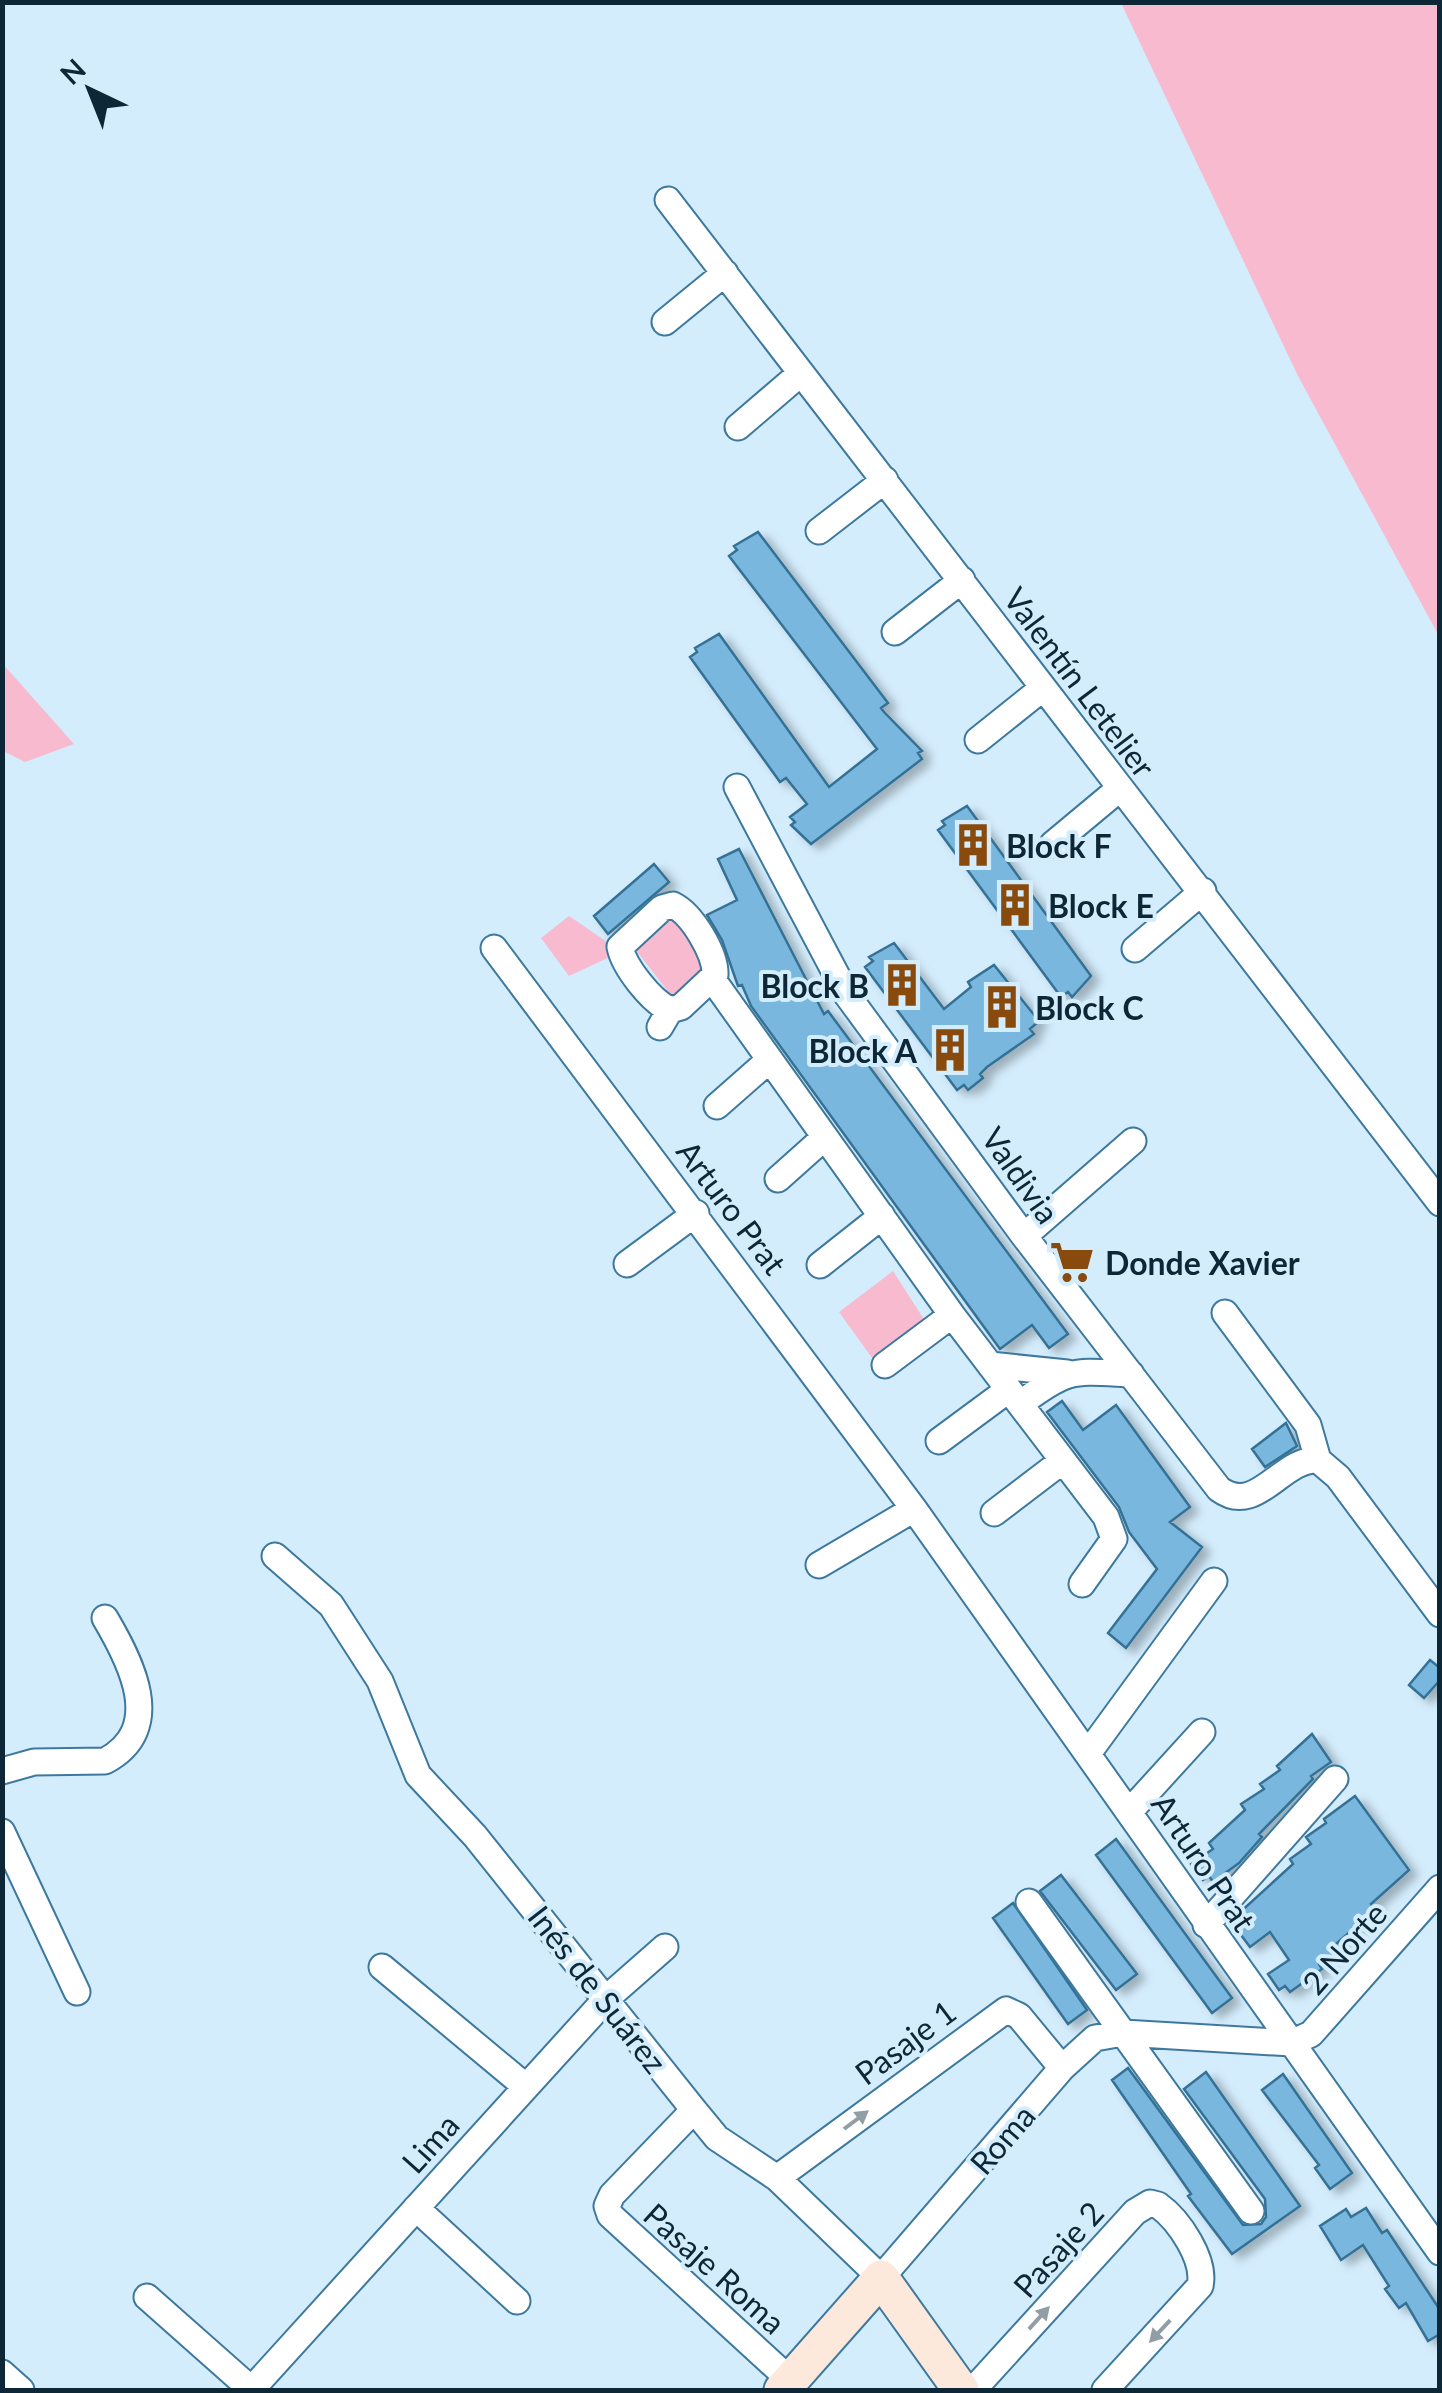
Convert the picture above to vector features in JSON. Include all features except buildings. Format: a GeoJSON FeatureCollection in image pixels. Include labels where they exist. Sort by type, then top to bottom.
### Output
{"type":"FeatureCollection","features":[{"type":"Feature","properties":{"kind":"street","name":"Valentín Letelier"},"geometry":{"type":"LineString","coordinates":[[668,200],[1440,1204]]}},
{"type":"Feature","properties":{"kind":"street"},"geometry":{"type":"LineString","coordinates":[[665,322],[725,273]]}},
{"type":"Feature","properties":{"kind":"street"},"geometry":{"type":"LineString","coordinates":[[738,426],[802,373]]}},
{"type":"Feature","properties":{"kind":"street"},"geometry":{"type":"LineString","coordinates":[[819,532],[885,480]]}},
{"type":"Feature","properties":{"kind":"street"},"geometry":{"type":"LineString","coordinates":[[896,632],[962,580]]}},
{"type":"Feature","properties":{"kind":"street"},"geometry":{"type":"LineString","coordinates":[[978,740],[1042,688]]}},
{"type":"Feature","properties":{"kind":"street","name":"Valdivia"},"geometry":{"type":"LineString","coordinates":[[737,787],[847,996],[1024,1236],[1226,1494],[1251,1495],[1296,1465],[1318,1460]]}},
{"type":"Feature","properties":{"kind":"street"},"geometry":{"type":"LineString","coordinates":[[1053,844],[1119,789]]}},
{"type":"Feature","properties":{"kind":"street"},"geometry":{"type":"LineString","coordinates":[[1135,949],[1203,891]]}},
{"type":"Feature","properties":{"kind":"street"},"geometry":{"type":"LineString","coordinates":[[713,980],[665,1018],[658,1002],[622,957],[620,947],[662,908],[678,906],[686,914],[712,957],[713,980],[768,1061],[1112,1530],[1114,1539],[1082,1584]]}},
{"type":"Feature","properties":{"kind":"street","name":"Arturo Prat"},"geometry":{"type":"LineString","coordinates":[[494,948],[914,1509],[1440,2252]]}},
{"type":"Feature","properties":{"kind":"street"},"geometry":{"type":"LineString","coordinates":[[717,1106],[768,1061]]}},
{"type":"Feature","properties":{"kind":"street"},"geometry":{"type":"LineString","coordinates":[[778,1179],[826,1137]]}},
{"type":"Feature","properties":{"kind":"street"},"geometry":{"type":"LineString","coordinates":[[1024,1236],[1134,1141]]}},
{"type":"Feature","properties":{"kind":"street"},"geometry":{"type":"LineString","coordinates":[[627,1264],[696,1214]]}},
{"type":"Feature","properties":{"kind":"street"},"geometry":{"type":"LineString","coordinates":[[820,1265],[882,1216]]}},
{"type":"Feature","properties":{"kind":"street"},"geometry":{"type":"LineString","coordinates":[[1225,1313],[1308,1425],[1318,1460],[1338,1477],[1440,1614]]}},
{"type":"Feature","properties":{"kind":"street"},"geometry":{"type":"LineString","coordinates":[[885,1365],[952,1315]]}},
{"type":"Feature","properties":{"kind":"street"},"geometry":{"type":"LineString","coordinates":[[990,1364],[1067,1372]]}},
{"type":"Feature","properties":{"kind":"street"},"geometry":{"type":"LineString","coordinates":[[939,1441],[1014,1397],[1067,1372],[1083,1369],[1131,1374]]}},
{"type":"Feature","properties":{"kind":"street"},"geometry":{"type":"LineString","coordinates":[[994,1513],[1062,1462]]}},
{"type":"Feature","properties":{"kind":"street"},"geometry":{"type":"LineString","coordinates":[[819,1565],[914,1509]]}},
{"type":"Feature","properties":{"kind":"street","name":"Inés de Suárez"},"geometry":{"type":"LineString","coordinates":[[276,1556],[331,1604],[380,1681],[418,1776],[475,1836],[717,2138],[778,2178],[881,2278],[961,2390]]}},
{"type":"Feature","properties":{"kind":"street"},"geometry":{"type":"LineString","coordinates":[[1089,1752],[1214,1580]]}},
{"type":"Feature","properties":{"kind":"street"},"geometry":{"type":"LineString","coordinates":[[2,1770],[34,1762],[105,1760],[136,1730],[142,1720],[139,1694],[123,1648],[105,1618]]}},
{"type":"Feature","properties":{"kind":"street"},"geometry":{"type":"LineString","coordinates":[[1130,1812],[1202,1732]]}},
{"type":"Feature","properties":{"kind":"street"},"geometry":{"type":"LineString","coordinates":[[1206,1926],[1335,1779]]}},
{"type":"Feature","properties":{"kind":"street"},"geometry":{"type":"LineString","coordinates":[[2,1832],[77,1992]]}},
{"type":"Feature","properties":{"kind":"street","name":"2 Norte"},"geometry":{"type":"LineString","coordinates":[[1291,2043],[1312,2034],[1440,1888]]}},
{"type":"Feature","properties":{"kind":"street"},"geometry":{"type":"LineString","coordinates":[[1029,1902],[1251,2210]]}},
{"type":"Feature","properties":{"kind":"street","name":"Lima"},"geometry":{"type":"LineString","coordinates":[[252,2390],[607,1998],[665,1947]]}},
{"type":"Feature","properties":{"kind":"street"},"geometry":{"type":"LineString","coordinates":[[382,1967],[525,2086]]}},
{"type":"Feature","properties":{"kind":"street","name":"Pasaje 1"},"geometry":{"type":"LineString","coordinates":[[778,2178],[1006,2010],[1020,2016],[1062,2068]]}},
{"type":"Feature","properties":{"kind":"street","name":"Roma"},"geometry":{"type":"LineString","coordinates":[[786,2386],[1062,2068],[1095,2038],[1123,2033],[1291,2043]]}},
{"type":"Feature","properties":{"kind":"street","name":"Pasaje Roma"},"geometry":{"type":"LineString","coordinates":[[694,2110],[612,2195],[610,2215],[786,2386]]}},
{"type":"Feature","properties":{"kind":"street","name":"Pasaje 2"},"geometry":{"type":"LineString","coordinates":[[973,2390],[1135,2212],[1150,2203],[1158,2205],[1197,2257],[1202,2268],[1200,2286],[1105,2390]]}},
{"type":"Feature","properties":{"kind":"street"},"geometry":{"type":"LineString","coordinates":[[416,2208],[517,2300]]}},
{"type":"Feature","properties":{"kind":"street"},"geometry":{"type":"LineString","coordinates":[[147,2297],[252,2390]]}},
{"type":"Feature","properties":{"kind":"street"},"geometry":{"type":"LineString","coordinates":[[2,2373],[21,2390]]}},
{"type":"Feature","properties":{"kind":"shaded area"},"geometry":{"type":"Polygon","coordinates":[[[1121,3],[1439,3],[1439,636],[1298,376],[1121,3]]]}},
{"type":"Feature","properties":{"kind":"shaded area"},"geometry":{"type":"Polygon","coordinates":[[[2,663],[74,744],[25,762],[3,751],[2,663]]]}},
{"type":"Feature","properties":{"kind":"shaded area"},"geometry":{"type":"Polygon","coordinates":[[[674,912],[708,971],[674,999],[631,944],[674,912]]]}},
{"type":"Feature","properties":{"kind":"shaded area"},"geometry":{"type":"Polygon","coordinates":[[[569,916],[613,946],[614,955],[569,976],[541,938],[569,916]]]}},
{"type":"Feature","properties":{"kind":"shaded area"},"geometry":{"type":"Polygon","coordinates":[[[893,1271],[927,1324],[875,1362],[839,1312],[893,1271]]]}},
{"type":"Feature","properties":{"kind":"place","name":"Block F"},"geometry":{"type":"Point","coordinates":[973,845]}},
{"type":"Feature","properties":{"kind":"place","name":"Block E"},"geometry":{"type":"Point","coordinates":[1015,905]}},
{"type":"Feature","properties":{"kind":"place","name":"Block B"},"geometry":{"type":"Point","coordinates":[902,985]}},
{"type":"Feature","properties":{"kind":"place","name":"Block C"},"geometry":{"type":"Point","coordinates":[1002,1007]}},
{"type":"Feature","properties":{"kind":"place","name":"Block A"},"geometry":{"type":"Point","coordinates":[950,1050]}},
{"type":"Feature","properties":{"kind":"place","name":"Donde Xavier"},"geometry":{"type":"Point","coordinates":[1072,1262]}}]}
